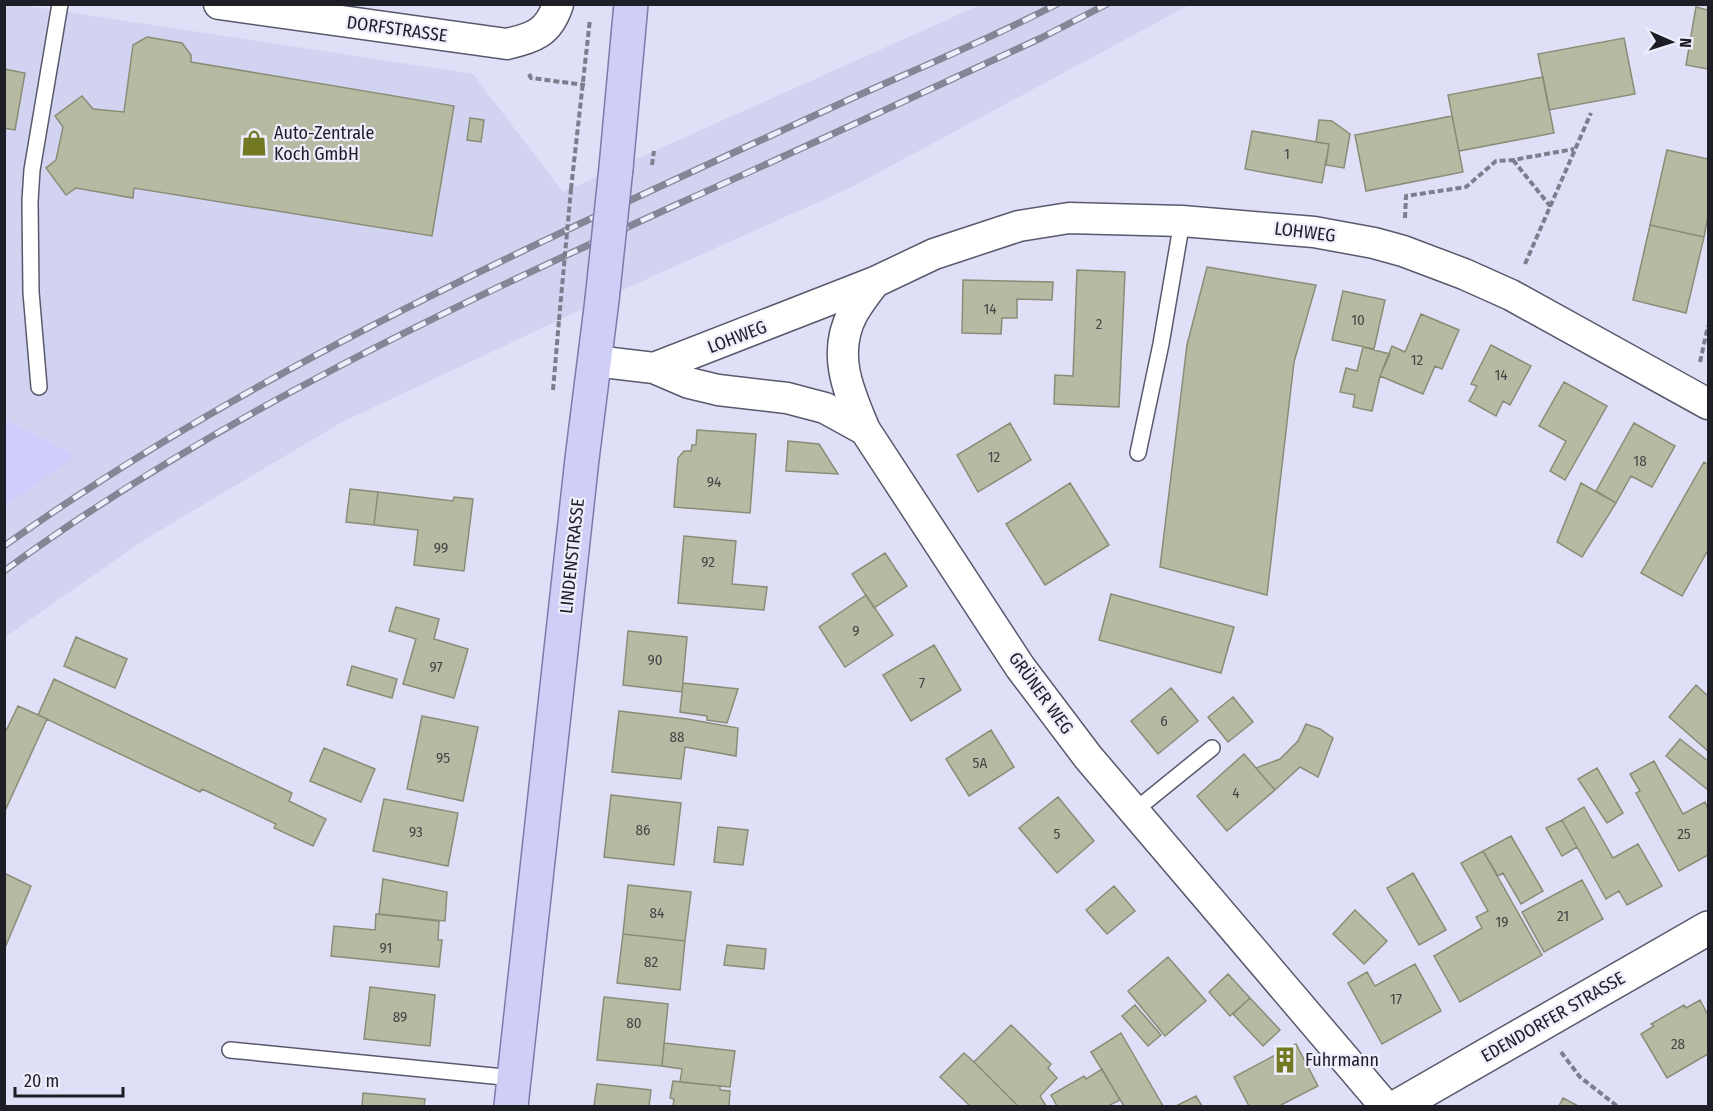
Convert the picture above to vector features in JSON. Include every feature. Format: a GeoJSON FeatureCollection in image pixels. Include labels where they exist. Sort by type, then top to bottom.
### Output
{"type":"FeatureCollection","features":[{"type":"Feature","properties":{"kind":"main road","name":"LINDENSTRASSE"},"geometry":{"type":"LineString","coordinates":[[513,1092],[602,300],[631,4]]}},
{"type":"Feature","properties":{"kind":"street","name":"DORFSTRASSE"},"geometry":{"type":"LineString","coordinates":[[219,4],[507,44],[532,38],[546,26],[558,4]]}},
{"type":"Feature","properties":{"kind":"street","name":"LOHWEG"},"geometry":{"type":"LineString","coordinates":[[595,361],[654,369],[874,282],[973,239],[1040,221],[1069,218],[1182,221],[1314,232],[1365,241],[1403,251],[1511,295],[1708,404]]}},
{"type":"Feature","properties":{"kind":"street"},"geometry":{"type":"LineString","coordinates":[[865,430],[847,389],[842,352],[847,326],[874,282]]}},
{"type":"Feature","properties":{"kind":"street","name":"GRÜNER WEG"},"geometry":{"type":"LineString","coordinates":[[654,369],[689,383],[718,390],[787,399],[825,408],[865,430],[1020,667],[1088,757],[1347,1059],[1385,1107]]}},
{"type":"Feature","properties":{"kind":"street","name":"EDENDORFER STRASSE"},"geometry":{"type":"LineString","coordinates":[[1398,1107],[1708,928]]}},
{"type":"Feature","properties":{"kind":"lane"},"geometry":{"type":"LineString","coordinates":[[39,387],[31,292],[30,201],[32,170],[60,4]]}},
{"type":"Feature","properties":{"kind":"lane"},"geometry":{"type":"LineString","coordinates":[[1138,453],[1161,344],[1182,221]]}},
{"type":"Feature","properties":{"kind":"lane"},"geometry":{"type":"LineString","coordinates":[[1134,812],[1212,748]]}},
{"type":"Feature","properties":{"kind":"lane"},"geometry":{"type":"LineString","coordinates":[[230,1050],[513,1092]]}},
{"type":"Feature","properties":{"kind":"path"},"geometry":{"type":"LineString","coordinates":[[559,320],[591,16]]}},
{"type":"Feature","properties":{"kind":"path"},"geometry":{"type":"LineString","coordinates":[[531,78],[574,84]]}},
{"type":"Feature","properties":{"kind":"path"},"geometry":{"type":"LineString","coordinates":[[1511,295],[1591,113]]}},
{"type":"Feature","properties":{"kind":"path"},"geometry":{"type":"LineString","coordinates":[[1403,251],[1406,196],[1466,187],[1496,161],[1574,149]]}},
{"type":"Feature","properties":{"kind":"path"},"geometry":{"type":"LineString","coordinates":[[1513,160],[1550,206]]}},
{"type":"Feature","properties":{"kind":"path"},"geometry":{"type":"LineString","coordinates":[[1540,1025],[1580,1077],[1617,1107]]}},
{"type":"Feature","properties":{"kind":"shaded area"},"geometry":{"type":"Polygon","coordinates":[[[5,5],[21,5],[473,74],[563,192],[980,5],[1189,5],[850,188],[651,277],[342,422],[144,540],[5,637],[5,506],[75,456],[5,418],[5,5]]]}},
{"type":"Feature","properties":{"kind":"shaded area"},"geometry":{"type":"Polygon","coordinates":[[[4,418],[76,456],[5,506],[4,506],[4,418]]]}},
{"type":"Feature","properties":{"kind":"building"},"geometry":{"type":"Polygon","coordinates":[[[1696,7],[1708,10],[1708,69],[1686,65],[1696,7]]]}},
{"type":"Feature","properties":{"kind":"building","name":"Auto-Zentrale Koch GmbH"},"geometry":{"type":"Polygon","coordinates":[[[147,37],[182,43],[191,55],[191,62],[454,106],[432,236],[134,188],[133,198],[76,188],[66,195],[46,168],[56,160],[63,127],[55,116],[82,96],[93,109],[124,112],[133,45],[147,37]]]}},
{"type":"Feature","properties":{"kind":"building"},"geometry":{"type":"Polygon","coordinates":[[[1624,38],[1635,94],[1549,110],[1538,54],[1624,38]]]}},
{"type":"Feature","properties":{"kind":"building"},"geometry":{"type":"Polygon","coordinates":[[[4,69],[25,73],[15,130],[4,128],[4,69]]]}},
{"type":"Feature","properties":{"kind":"building"},"geometry":{"type":"Polygon","coordinates":[[[1543,77],[1554,133],[1459,151],[1448,95],[1543,77]]]}},
{"type":"Feature","properties":{"kind":"building"},"geometry":{"type":"Polygon","coordinates":[[[1452,116],[1463,172],[1366,191],[1355,135],[1452,116]]]}},
{"type":"Feature","properties":{"kind":"building"},"geometry":{"type":"Polygon","coordinates":[[[470,118],[484,120],[481,142],[467,140],[470,118]]]}},
{"type":"Feature","properties":{"kind":"building"},"geometry":{"type":"Polygon","coordinates":[[[1319,120],[1332,121],[1350,134],[1344,168],[1326,165],[1329,144],[1316,142],[1319,120]]]}},
{"type":"Feature","properties":{"kind":"building"},"geometry":{"type":"Polygon","coordinates":[[[1252,131],[1329,144],[1322,183],[1245,169],[1252,131]]]}},
{"type":"Feature","properties":{"kind":"building"},"geometry":{"type":"Polygon","coordinates":[[[1667,150],[1708,159],[1708,216],[1704,237],[1650,225],[1667,150]]]}},
{"type":"Feature","properties":{"kind":"building"},"geometry":{"type":"Polygon","coordinates":[[[1650,225],[1704,237],[1686,313],[1633,300],[1650,225]]]}},
{"type":"Feature","properties":{"kind":"building"},"geometry":{"type":"Polygon","coordinates":[[[1207,267],[1316,285],[1294,362],[1267,595],[1160,567],[1187,345],[1207,267]]]}},
{"type":"Feature","properties":{"kind":"building"},"geometry":{"type":"Polygon","coordinates":[[[1077,270],[1125,272],[1119,407],[1054,404],[1055,375],[1073,376],[1077,270]]]}},
{"type":"Feature","properties":{"kind":"building"},"geometry":{"type":"Polygon","coordinates":[[[963,280],[1053,282],[1052,300],[1017,299],[1017,318],[1002,318],[1001,334],[962,333],[963,280]]]}},
{"type":"Feature","properties":{"kind":"building"},"geometry":{"type":"Polygon","coordinates":[[[1343,291],[1385,300],[1374,349],[1332,340],[1343,291]]]}},
{"type":"Feature","properties":{"kind":"building"},"geometry":{"type":"Polygon","coordinates":[[[1421,314],[1459,330],[1442,369],[1435,366],[1423,394],[1380,376],[1392,346],[1405,352],[1421,314]]]}},
{"type":"Feature","properties":{"kind":"building"},"geometry":{"type":"Polygon","coordinates":[[[1491,345],[1531,366],[1510,405],[1503,401],[1496,416],[1469,401],[1477,386],[1471,384],[1491,345]]]}},
{"type":"Feature","properties":{"kind":"building"},"geometry":{"type":"Polygon","coordinates":[[[1363,347],[1390,354],[1380,376],[1372,411],[1353,407],[1355,395],[1340,392],[1346,368],[1357,371],[1363,347]]]}},
{"type":"Feature","properties":{"kind":"building"},"geometry":{"type":"Polygon","coordinates":[[[1564,382],[1607,406],[1565,480],[1550,471],[1566,441],[1539,426],[1564,382]]]}},
{"type":"Feature","properties":{"kind":"building"},"geometry":{"type":"Polygon","coordinates":[[[1010,423],[1031,460],[978,492],[957,455],[1010,423]]]}},
{"type":"Feature","properties":{"kind":"building"},"geometry":{"type":"Polygon","coordinates":[[[1634,423],[1675,446],[1652,487],[1631,476],[1616,503],[1596,491],[1634,423]]]}},
{"type":"Feature","properties":{"kind":"building"},"geometry":{"type":"Polygon","coordinates":[[[697,430],[756,434],[750,513],[674,507],[678,458],[684,451],[691,451],[692,445],[696,445],[697,430]]]}},
{"type":"Feature","properties":{"kind":"building"},"geometry":{"type":"Polygon","coordinates":[[[788,441],[819,444],[838,474],[786,471],[788,441]]]}},
{"type":"Feature","properties":{"kind":"building"},"geometry":{"type":"Polygon","coordinates":[[[1704,462],[1708,465],[1708,550],[1682,596],[1641,573],[1704,462]]]}},
{"type":"Feature","properties":{"kind":"building"},"geometry":{"type":"Polygon","coordinates":[[[1070,483],[1109,545],[1045,585],[1006,524],[1070,483]]]}},
{"type":"Feature","properties":{"kind":"building"},"geometry":{"type":"Polygon","coordinates":[[[1581,483],[1616,503],[1582,557],[1557,542],[1581,483]]]}},
{"type":"Feature","properties":{"kind":"building"},"geometry":{"type":"Polygon","coordinates":[[[350,489],[378,492],[374,525],[346,522],[350,489]]]}},
{"type":"Feature","properties":{"kind":"building"},"geometry":{"type":"Polygon","coordinates":[[[378,492],[453,501],[454,497],[473,499],[464,571],[414,565],[418,530],[374,525],[378,492]]]}},
{"type":"Feature","properties":{"kind":"building"},"geometry":{"type":"Polygon","coordinates":[[[684,536],[736,541],[732,584],[767,587],[764,610],[678,603],[684,536]]]}},
{"type":"Feature","properties":{"kind":"building"},"geometry":{"type":"Polygon","coordinates":[[[885,553],[907,586],[874,608],[852,574],[885,553]]]}},
{"type":"Feature","properties":{"kind":"building"},"geometry":{"type":"Polygon","coordinates":[[[1111,594],[1234,627],[1221,673],[1099,640],[1111,594]]]}},
{"type":"Feature","properties":{"kind":"building"},"geometry":{"type":"Polygon","coordinates":[[[866,595],[893,635],[845,667],[819,627],[866,595]]]}},
{"type":"Feature","properties":{"kind":"building"},"geometry":{"type":"Polygon","coordinates":[[[396,607],[439,619],[434,639],[468,649],[454,698],[403,684],[416,639],[389,631],[396,607]]]}},
{"type":"Feature","properties":{"kind":"building"},"geometry":{"type":"Polygon","coordinates":[[[628,631],[687,637],[682,692],[623,685],[628,631]]]}},
{"type":"Feature","properties":{"kind":"building"},"geometry":{"type":"Polygon","coordinates":[[[76,637],[127,659],[115,688],[64,666],[76,637]]]}},
{"type":"Feature","properties":{"kind":"building"},"geometry":{"type":"Polygon","coordinates":[[[934,645],[961,690],[911,721],[883,675],[934,645]]]}},
{"type":"Feature","properties":{"kind":"building"},"geometry":{"type":"Polygon","coordinates":[[[352,666],[397,679],[392,698],[347,685],[352,666]]]}},
{"type":"Feature","properties":{"kind":"building"},"geometry":{"type":"Polygon","coordinates":[[[54,679],[292,793],[289,801],[326,819],[313,846],[274,828],[276,824],[202,789],[200,792],[38,715],[54,679]]]}},
{"type":"Feature","properties":{"kind":"building"},"geometry":{"type":"Polygon","coordinates":[[[683,683],[738,689],[727,723],[707,720],[707,716],[680,712],[683,683]]]}},
{"type":"Feature","properties":{"kind":"building"},"geometry":{"type":"Polygon","coordinates":[[[1696,685],[1708,696],[1708,751],[1669,717],[1696,685]]]}},
{"type":"Feature","properties":{"kind":"building"},"geometry":{"type":"Polygon","coordinates":[[[1171,688],[1198,721],[1158,754],[1131,721],[1171,688]]]}},
{"type":"Feature","properties":{"kind":"building"},"geometry":{"type":"Polygon","coordinates":[[[1233,697],[1253,722],[1228,742],[1208,717],[1233,697]]]}},
{"type":"Feature","properties":{"kind":"building"},"geometry":{"type":"Polygon","coordinates":[[[18,706],[47,719],[4,813],[4,735],[18,706]]]}},
{"type":"Feature","properties":{"kind":"building"},"geometry":{"type":"Polygon","coordinates":[[[619,711],[738,728],[736,756],[685,747],[681,779],[612,772],[619,711]]]}},
{"type":"Feature","properties":{"kind":"building"},"geometry":{"type":"Polygon","coordinates":[[[422,716],[478,727],[463,801],[407,789],[422,716]]]}},
{"type":"Feature","properties":{"kind":"building"},"geometry":{"type":"Polygon","coordinates":[[[1306,724],[1320,729],[1333,738],[1318,777],[1300,767],[1275,790],[1256,768],[1280,759],[1298,741],[1306,724]]]}},
{"type":"Feature","properties":{"kind":"building"},"geometry":{"type":"Polygon","coordinates":[[[991,730],[1014,767],[969,796],[946,759],[991,730]]]}},
{"type":"Feature","properties":{"kind":"building"},"geometry":{"type":"Polygon","coordinates":[[[1680,739],[1708,761],[1708,790],[1666,756],[1680,739]]]}},
{"type":"Feature","properties":{"kind":"building"},"geometry":{"type":"Polygon","coordinates":[[[324,748],[375,769],[361,802],[310,781],[324,748]]]}},
{"type":"Feature","properties":{"kind":"building"},"geometry":{"type":"Polygon","coordinates":[[[1244,754],[1275,790],[1227,831],[1197,796],[1244,754]]]}},
{"type":"Feature","properties":{"kind":"building"},"geometry":{"type":"Polygon","coordinates":[[[1654,761],[1683,814],[1705,802],[1708,809],[1708,855],[1679,871],[1636,793],[1640,791],[1630,774],[1654,761]]]}},
{"type":"Feature","properties":{"kind":"building"},"geometry":{"type":"Polygon","coordinates":[[[1597,768],[1623,813],[1607,823],[1578,779],[1597,768]]]}},
{"type":"Feature","properties":{"kind":"building"},"geometry":{"type":"Polygon","coordinates":[[[611,795],[681,803],[674,865],[604,857],[611,795]]]}},
{"type":"Feature","properties":{"kind":"building"},"geometry":{"type":"Polygon","coordinates":[[[1058,797],[1094,841],[1057,873],[1019,828],[1058,797]]]}},
{"type":"Feature","properties":{"kind":"building"},"geometry":{"type":"Polygon","coordinates":[[[384,799],[458,813],[448,866],[373,851],[384,799]]]}},
{"type":"Feature","properties":{"kind":"building"},"geometry":{"type":"Polygon","coordinates":[[[1584,807],[1613,858],[1638,844],[1662,886],[1627,905],[1619,891],[1606,899],[1562,820],[1584,807]]]}},
{"type":"Feature","properties":{"kind":"building"},"geometry":{"type":"Polygon","coordinates":[[[1562,820],[1577,847],[1562,856],[1546,828],[1562,820]]]}},
{"type":"Feature","properties":{"kind":"building"},"geometry":{"type":"Polygon","coordinates":[[[718,827],[748,830],[743,865],[714,862],[718,827]]]}},
{"type":"Feature","properties":{"kind":"building"},"geometry":{"type":"Polygon","coordinates":[[[1511,836],[1543,891],[1521,904],[1503,873],[1498,876],[1483,851],[1511,836]]]}},
{"type":"Feature","properties":{"kind":"building"},"geometry":{"type":"Polygon","coordinates":[[[1483,851],[1542,955],[1460,1002],[1434,956],[1482,928],[1476,917],[1488,911],[1461,863],[1483,851]]]}},
{"type":"Feature","properties":{"kind":"building"},"geometry":{"type":"Polygon","coordinates":[[[4,873],[31,886],[4,950],[4,873]]]}},
{"type":"Feature","properties":{"kind":"building"},"geometry":{"type":"Polygon","coordinates":[[[1413,873],[1446,930],[1419,945],[1387,888],[1413,873]]]}},
{"type":"Feature","properties":{"kind":"building"},"geometry":{"type":"Polygon","coordinates":[[[383,879],[447,892],[445,921],[379,914],[383,879]]]}},
{"type":"Feature","properties":{"kind":"building"},"geometry":{"type":"Polygon","coordinates":[[[1582,880],[1603,919],[1544,952],[1522,912],[1582,880]]]}},
{"type":"Feature","properties":{"kind":"building"},"geometry":{"type":"Polygon","coordinates":[[[628,885],[691,892],[685,941],[623,934],[628,885]]]}},
{"type":"Feature","properties":{"kind":"building"},"geometry":{"type":"Polygon","coordinates":[[[1114,886],[1135,911],[1107,934],[1086,910],[1114,886]]]}},
{"type":"Feature","properties":{"kind":"building"},"geometry":{"type":"Polygon","coordinates":[[[1355,910],[1387,941],[1364,964],[1333,934],[1355,910]]]}},
{"type":"Feature","properties":{"kind":"building"},"geometry":{"type":"Polygon","coordinates":[[[376,914],[439,921],[438,940],[442,940],[439,967],[331,956],[334,926],[375,930],[376,914]]]}},
{"type":"Feature","properties":{"kind":"building"},"geometry":{"type":"Polygon","coordinates":[[[623,934],[685,941],[680,990],[617,983],[623,934]]]}},
{"type":"Feature","properties":{"kind":"building"},"geometry":{"type":"Polygon","coordinates":[[[727,945],[766,949],[764,969],[724,965],[727,945]]]}},
{"type":"Feature","properties":{"kind":"building"},"geometry":{"type":"Polygon","coordinates":[[[1168,957],[1206,1001],[1165,1036],[1128,991],[1168,957]]]}},
{"type":"Feature","properties":{"kind":"building"},"geometry":{"type":"Polygon","coordinates":[[[1415,964],[1441,1011],[1382,1044],[1348,983],[1367,972],[1375,986],[1415,964]]]}},
{"type":"Feature","properties":{"kind":"building"},"geometry":{"type":"Polygon","coordinates":[[[1228,974],[1250,998],[1230,1016],[1209,992],[1228,974]]]}},
{"type":"Feature","properties":{"kind":"building"},"geometry":{"type":"Polygon","coordinates":[[[370,987],[435,995],[430,1046],[364,1039],[370,987]]]}},
{"type":"Feature","properties":{"kind":"building"},"geometry":{"type":"Polygon","coordinates":[[[604,997],[668,1004],[662,1066],[597,1060],[604,997]]]}},
{"type":"Feature","properties":{"kind":"building"},"geometry":{"type":"Polygon","coordinates":[[[1250,998],[1280,1030],[1263,1046],[1233,1014],[1250,998]]]}},
{"type":"Feature","properties":{"kind":"building"},"geometry":{"type":"Polygon","coordinates":[[[1700,1000],[1708,1015],[1708,1054],[1667,1078],[1641,1034],[1654,1026],[1651,1024],[1684,1005],[1686,1008],[1700,1000]]]}},
{"type":"Feature","properties":{"kind":"building"},"geometry":{"type":"Polygon","coordinates":[[[1135,1005],[1161,1035],[1148,1046],[1122,1016],[1135,1005]]]}},
{"type":"Feature","properties":{"kind":"building"},"geometry":{"type":"Polygon","coordinates":[[[1011,1025],[1051,1064],[1048,1068],[1057,1078],[1040,1096],[1046,1106],[1018,1106],[974,1062],[1011,1025]]]}},
{"type":"Feature","properties":{"kind":"building"},"geometry":{"type":"Polygon","coordinates":[[[1121,1033],[1163,1106],[1124,1106],[1091,1052],[1121,1033]]]}},
{"type":"Feature","properties":{"kind":"building"},"geometry":{"type":"Polygon","coordinates":[[[664,1043],[735,1051],[730,1087],[680,1082],[682,1069],[662,1066],[664,1043]]]}},
{"type":"Feature","properties":{"kind":"building","name":"Fuhrmann"},"geometry":{"type":"Polygon","coordinates":[[[1296,1044],[1318,1086],[1279,1106],[1249,1106],[1234,1077],[1296,1044]]]}},
{"type":"Feature","properties":{"kind":"building"},"geometry":{"type":"Polygon","coordinates":[[[964,1053],[1018,1106],[970,1106],[940,1077],[964,1053]]]}},
{"type":"Feature","properties":{"kind":"building"},"geometry":{"type":"Polygon","coordinates":[[[1102,1069],[1120,1100],[1108,1106],[1057,1106],[1051,1095],[1084,1076],[1086,1079],[1102,1069]]]}},
{"type":"Feature","properties":{"kind":"building"},"geometry":{"type":"Polygon","coordinates":[[[673,1081],[720,1086],[720,1090],[730,1091],[729,1106],[673,1106],[674,1099],[670,1098],[673,1081]]]}},
{"type":"Feature","properties":{"kind":"building"},"geometry":{"type":"Polygon","coordinates":[[[597,1084],[651,1090],[649,1106],[594,1106],[597,1084]]]}},
{"type":"Feature","properties":{"kind":"building"},"geometry":{"type":"Polygon","coordinates":[[[363,1093],[425,1099],[424,1106],[362,1106],[363,1093]]]}},
{"type":"Feature","properties":{"kind":"building"},"geometry":{"type":"Polygon","coordinates":[[[1196,1096],[1202,1106],[1176,1106],[1196,1096]]]}},
{"type":"Feature","properties":{"kind":"building"},"geometry":{"type":"Polygon","coordinates":[[[1563,1098],[1578,1106],[1559,1106],[1563,1098]]]}},
{"type":"Feature","properties":{"kind":"railway"},"geometry":{"type":"LineString","coordinates":[[4,546],[103,479],[205,417],[414,304],[522,251],[1057,4]]}},
{"type":"Feature","properties":{"kind":"railway"},"geometry":{"type":"LineString","coordinates":[[4,571],[83,516],[164,464],[332,370],[504,285],[1041,38],[1107,4]]}},
{"type":"Feature","properties":{"kind":"place","name":"Auto-Zentrale Koch GmbH"},"geometry":{"type":"Point","coordinates":[254,143]}},
{"type":"Feature","properties":{"kind":"place","name":"Fuhrmann"},"geometry":{"type":"Point","coordinates":[1285,1060]}}]}
